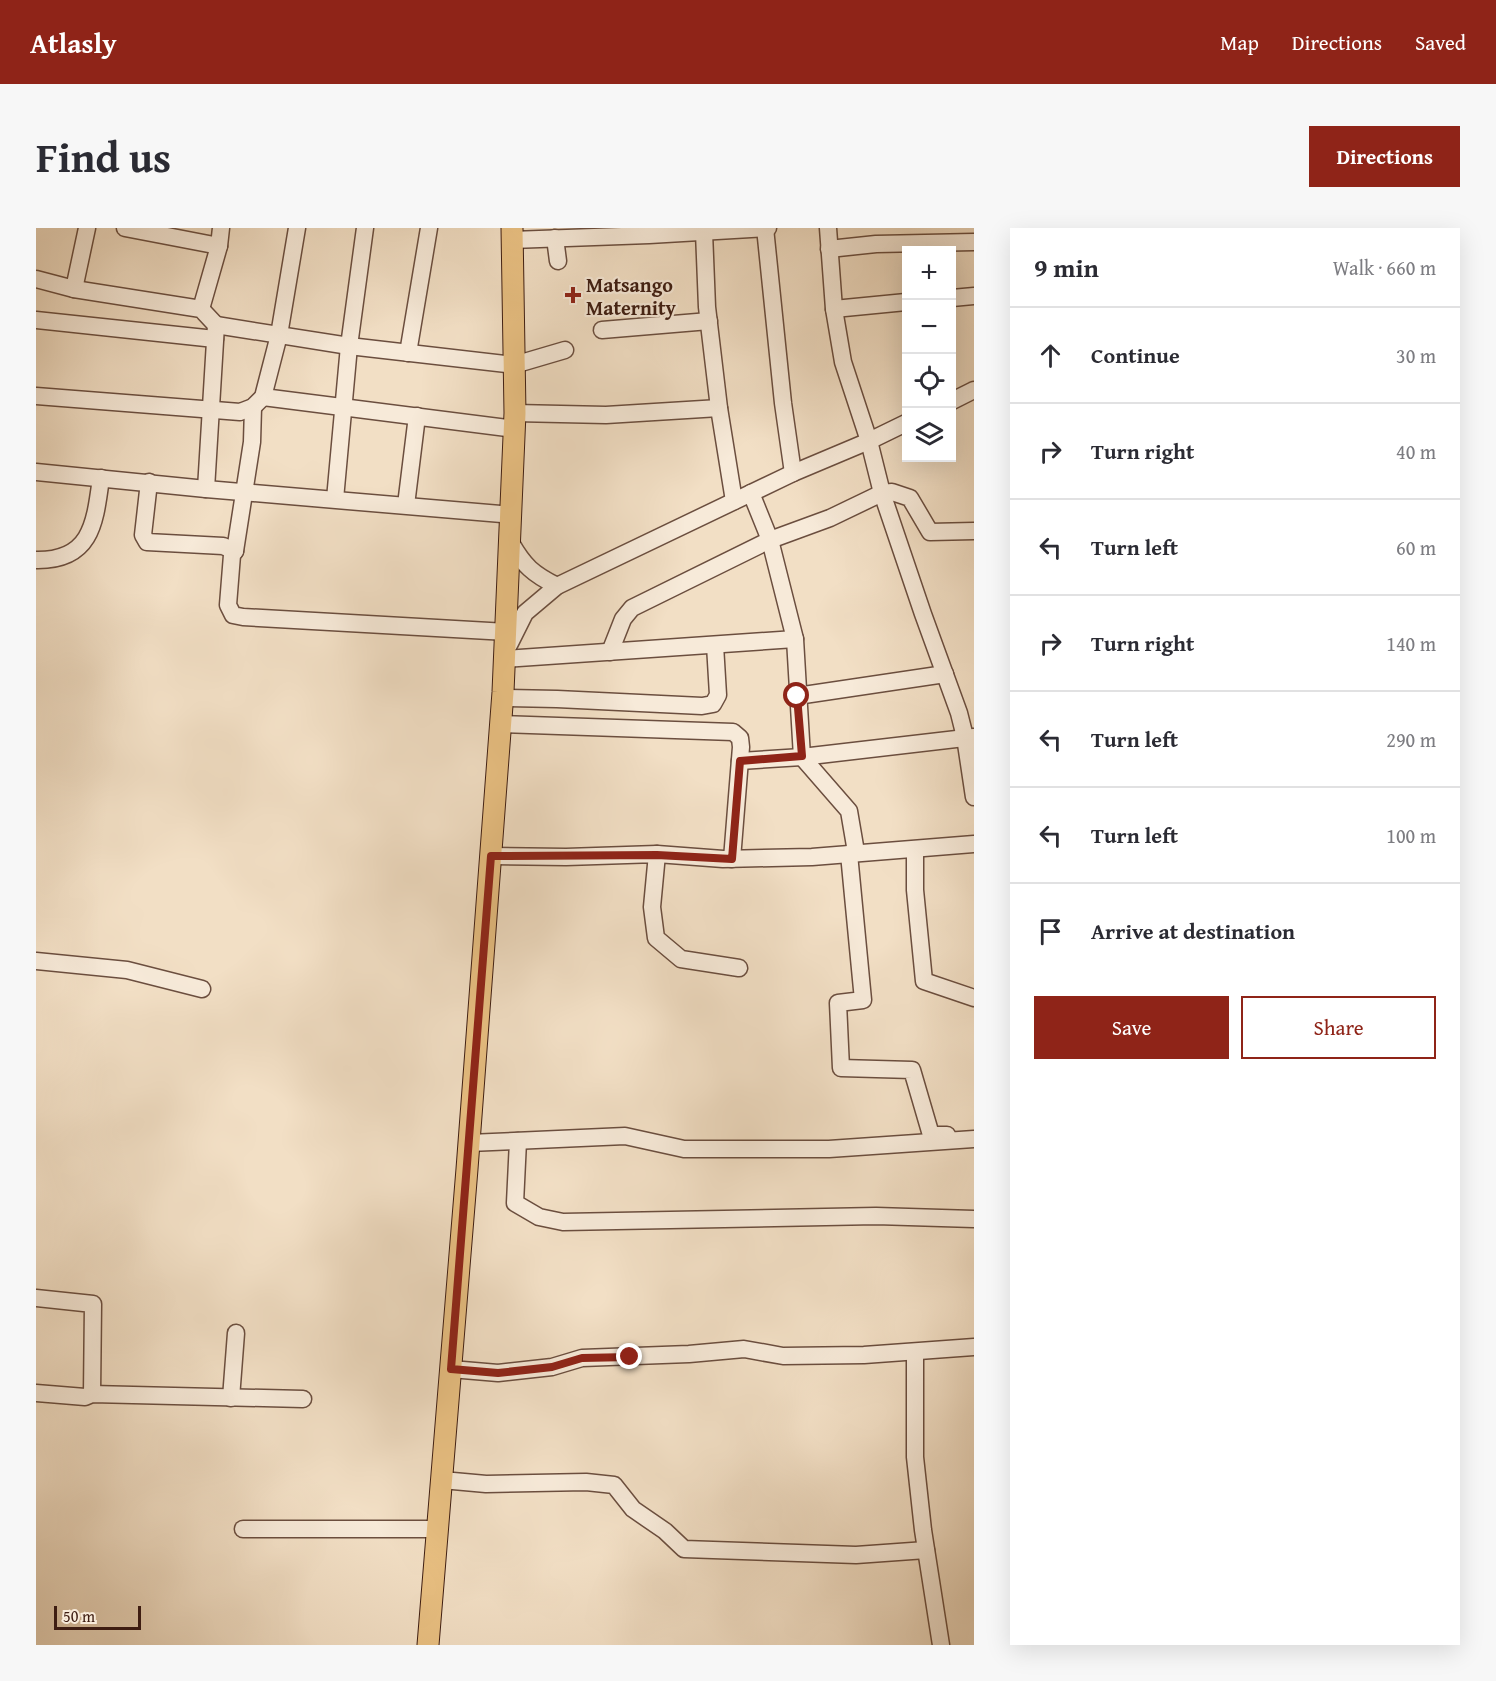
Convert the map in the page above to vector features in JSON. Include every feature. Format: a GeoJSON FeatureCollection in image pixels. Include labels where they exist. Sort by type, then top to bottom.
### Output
{"type":"FeatureCollection","features":[{"type":"Feature","properties":{"kind":"main road"},"geometry":{"type":"LineString","coordinates":[[428,1645],[506,648],[515,421],[512,234]]}},
{"type":"Feature","properties":{"kind":"street"},"geometry":{"type":"LineString","coordinates":[[74,289],[87,228]]}},
{"type":"Feature","properties":{"kind":"street"},"geometry":{"type":"LineString","coordinates":[[125,228],[219,246]]}},
{"type":"Feature","properties":{"kind":"street"},"geometry":{"type":"LineString","coordinates":[[201,309],[219,246],[221,228]]}},
{"type":"Feature","properties":{"kind":"street"},"geometry":{"type":"LineString","coordinates":[[297,228],[279,335],[258,402],[235,551],[232,555],[228,605],[233,615],[506,648],[610,652],[795,639]]}},
{"type":"Feature","properties":{"kind":"street"},"geometry":{"type":"LineString","coordinates":[[335,499],[342,406],[365,228]]}},
{"type":"Feature","properties":{"kind":"street"},"geometry":{"type":"LineString","coordinates":[[408,352],[429,228]]}},
{"type":"Feature","properties":{"kind":"street"},"geometry":{"type":"LineString","coordinates":[[512,234],[555,238],[767,228],[783,404],[794,473]]}},
{"type":"Feature","properties":{"kind":"street"},"geometry":{"type":"LineString","coordinates":[[828,228],[834,309],[843,362],[869,441],[882,494],[945,674],[970,737],[974,797]]}},
{"type":"Feature","properties":{"kind":"street"},"geometry":{"type":"LineString","coordinates":[[704,232],[709,321],[719,408],[735,501]]}},
{"type":"Feature","properties":{"kind":"street"},"geometry":{"type":"LineString","coordinates":[[555,238],[558,261]]}},
{"type":"Feature","properties":{"kind":"street"},"geometry":{"type":"LineString","coordinates":[[829,249],[966,238]]}},
{"type":"Feature","properties":{"kind":"street"},"geometry":{"type":"LineString","coordinates":[[36,279],[74,289],[201,309],[216,332],[206,489]]}},
{"type":"Feature","properties":{"kind":"street"},"geometry":{"type":"LineString","coordinates":[[956,298],[974,296]]}},
{"type":"Feature","properties":{"kind":"street"},"geometry":{"type":"LineString","coordinates":[[834,309],[902,302]]}},
{"type":"Feature","properties":{"kind":"street"},"geometry":{"type":"LineString","coordinates":[[36,320],[279,335],[349,346],[514,365],[565,350]]}},
{"type":"Feature","properties":{"kind":"street"},"geometry":{"type":"LineString","coordinates":[[602,330],[709,321]]}},
{"type":"Feature","properties":{"kind":"street"},"geometry":{"type":"LineString","coordinates":[[956,399],[974,390]]}},
{"type":"Feature","properties":{"kind":"street"},"geometry":{"type":"LineString","coordinates":[[36,396],[240,412],[258,402],[342,406],[417,416],[515,421],[719,408]]}},
{"type":"Feature","properties":{"kind":"street"},"geometry":{"type":"LineString","coordinates":[[406,505],[417,416]]}},
{"type":"Feature","properties":{"kind":"street"},"geometry":{"type":"LineString","coordinates":[[506,648],[525,613],[557,586],[751,493],[902,425]]}},
{"type":"Feature","properties":{"kind":"street"},"geometry":{"type":"LineString","coordinates":[[36,472],[512,515]]}},
{"type":"Feature","properties":{"kind":"street"},"geometry":{"type":"LineString","coordinates":[[36,560],[54,560],[80,547],[91,532],[96,517],[101,478]]}},
{"type":"Feature","properties":{"kind":"street"},"geometry":{"type":"LineString","coordinates":[[149,482],[143,535],[147,542],[223,546],[235,551]]}},
{"type":"Feature","properties":{"kind":"street"},"geometry":{"type":"LineString","coordinates":[[610,652],[623,619],[632,608],[770,540],[830,518],[882,494],[892,492],[910,498],[930,532],[974,531]]}},
{"type":"Feature","properties":{"kind":"street"},"geometry":{"type":"LineString","coordinates":[[751,493],[770,540],[795,639],[802,756],[849,812],[863,1000],[838,1003],[841,1068],[912,1070],[931,1135],[974,1138]]}},
{"type":"Feature","properties":{"kind":"street"},"geometry":{"type":"LineString","coordinates":[[511,543],[532,572],[557,586]]}},
{"type":"Feature","properties":{"kind":"street"},"geometry":{"type":"LineString","coordinates":[[503,698],[702,706],[713,704],[718,695],[716,645]]}},
{"type":"Feature","properties":{"kind":"street"},"geometry":{"type":"LineString","coordinates":[[797,696],[945,674]]}},
{"type":"Feature","properties":{"kind":"street"},"geometry":{"type":"LineString","coordinates":[[501,724],[733,732],[740,738],[740,761],[732,859]]}},
{"type":"Feature","properties":{"kind":"street"},"geometry":{"type":"LineString","coordinates":[[740,761],[970,737]]}},
{"type":"Feature","properties":{"kind":"street"},"geometry":{"type":"LineString","coordinates":[[491,856],[657,855],[732,859],[915,850],[974,844]]}},
{"type":"Feature","properties":{"kind":"street"},"geometry":{"type":"LineString","coordinates":[[915,850],[915,890],[924,981],[974,998]]}},
{"type":"Feature","properties":{"kind":"street"},"geometry":{"type":"LineString","coordinates":[[657,855],[652,907],[656,938],[681,959],[739,968]]}},
{"type":"Feature","properties":{"kind":"street"},"geometry":{"type":"LineString","coordinates":[[36,961],[127,970],[202,990]]}},
{"type":"Feature","properties":{"kind":"street"},"geometry":{"type":"LineString","coordinates":[[469,1143],[625,1136],[684,1149],[829,1149],[974,1138]]}},
{"type":"Feature","properties":{"kind":"street"},"geometry":{"type":"LineString","coordinates":[[518,1141],[515,1203],[539,1217],[563,1222],[876,1216],[974,1219]]}},
{"type":"Feature","properties":{"kind":"street"},"geometry":{"type":"LineString","coordinates":[[36,1298],[93,1304],[92,1394]]}},
{"type":"Feature","properties":{"kind":"street"},"geometry":{"type":"LineString","coordinates":[[231,1398],[236,1333]]}},
{"type":"Feature","properties":{"kind":"street"},"geometry":{"type":"LineString","coordinates":[[451,1369],[498,1373],[552,1367],[582,1358],[689,1354],[744,1349],[783,1356],[915,1352],[974,1347]]}},
{"type":"Feature","properties":{"kind":"street"},"geometry":{"type":"LineString","coordinates":[[915,1352],[915,1457],[926,1550],[941,1645]]}},
{"type":"Feature","properties":{"kind":"street"},"geometry":{"type":"LineString","coordinates":[[36,1393],[86,1397],[92,1394],[303,1399]]}},
{"type":"Feature","properties":{"kind":"street"},"geometry":{"type":"LineString","coordinates":[[442,1480],[486,1484],[586,1482],[614,1485],[633,1509],[665,1531],[684,1549],[856,1555],[926,1550]]}},
{"type":"Feature","properties":{"kind":"street"},"geometry":{"type":"LineString","coordinates":[[243,1529],[437,1529]]}},
{"type":"Feature","properties":{"kind":"place","name":"Matsango Maternity"},"geometry":{"type":"Point","coordinates":[573,295]}},
{"type":"Feature","properties":{"kind":"route"},"geometry":{"type":"LineString","coordinates":[[630,1357],[582,1358],[552,1367],[498,1373],[451,1369],[491,856],[657,855],[732,859],[740,761],[802,756],[797,696]]}}]}
